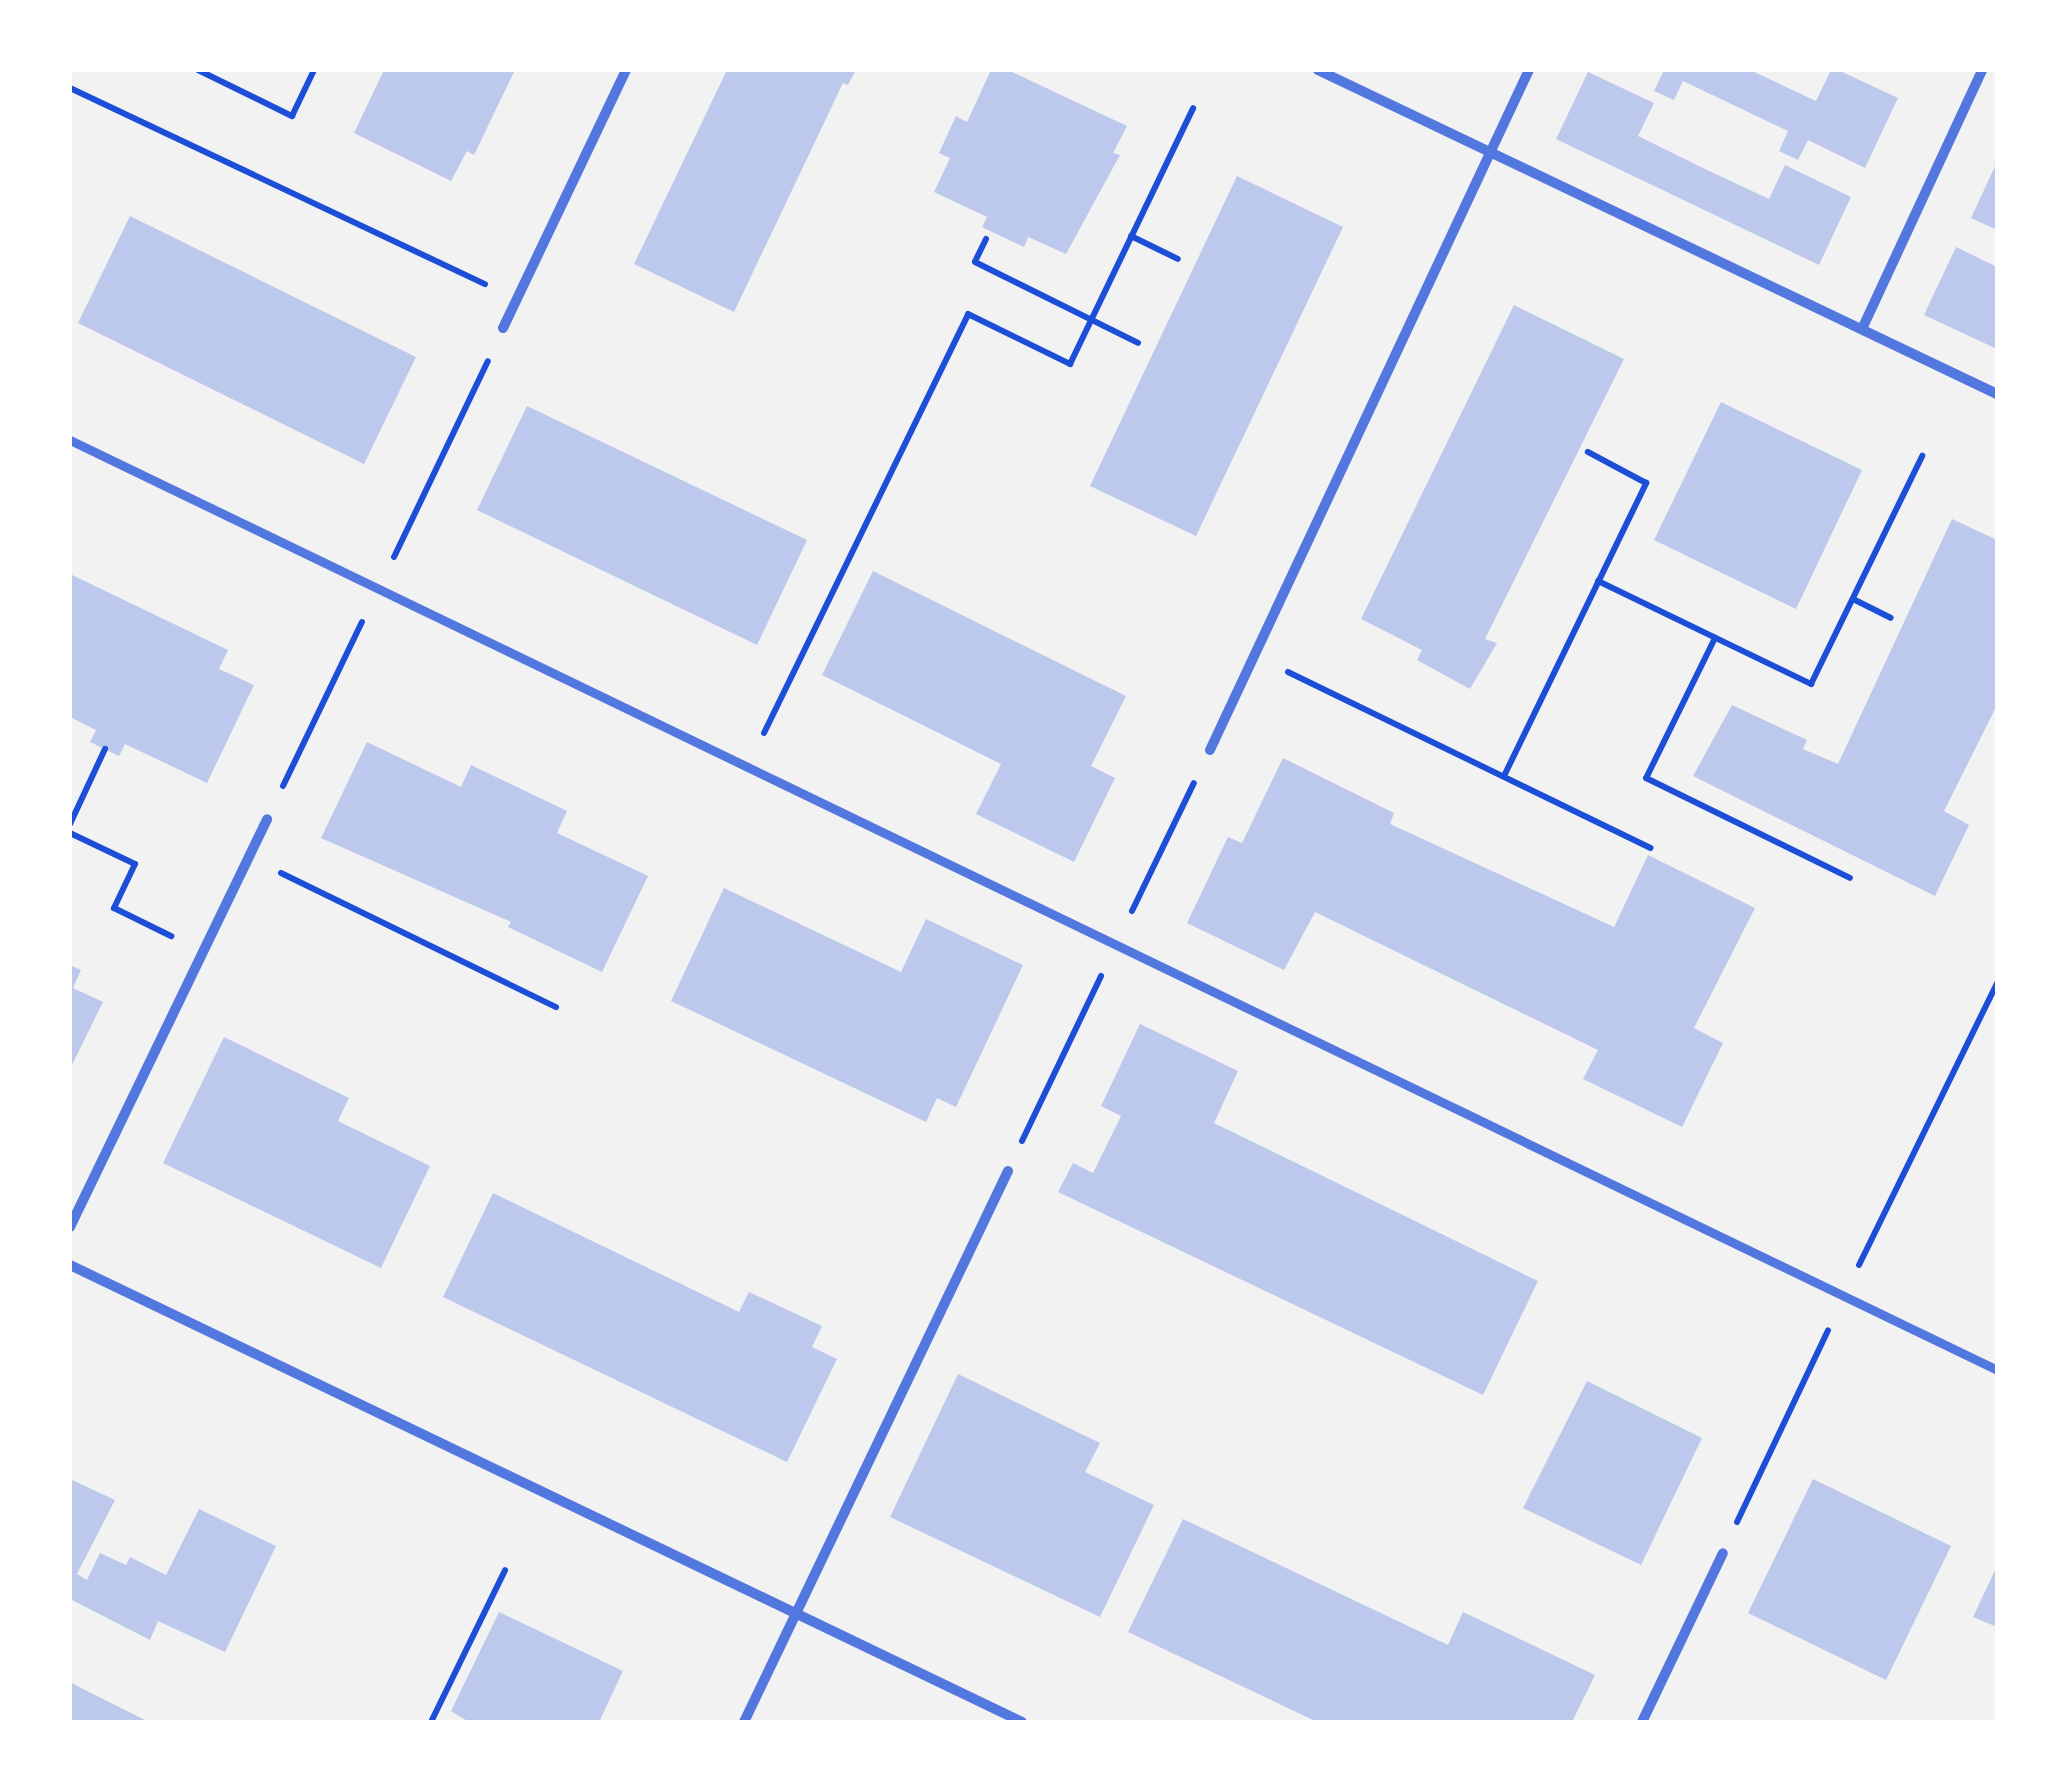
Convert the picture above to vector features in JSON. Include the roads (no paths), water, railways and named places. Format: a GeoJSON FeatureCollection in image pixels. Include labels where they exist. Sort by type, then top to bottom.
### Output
{"type":"FeatureCollection","features":[{"type":"Feature","properties":{"kind":"street"},"geometry":{"type":"LineString","coordinates":[[503,328],[626,70]]}},
{"type":"Feature","properties":{"kind":"street"},"geometry":{"type":"LineString","coordinates":[[1318,70],[1997,394]]}},
{"type":"Feature","properties":{"kind":"street"},"geometry":{"type":"LineString","coordinates":[[1210,750],[1529,70]]}},
{"type":"Feature","properties":{"kind":"street"},"geometry":{"type":"LineString","coordinates":[[1862,329],[1982,70]]}},
{"type":"Feature","properties":{"kind":"street"},"geometry":{"type":"LineString","coordinates":[[70,440],[1997,1370]]}},
{"type":"Feature","properties":{"kind":"street"},"geometry":{"type":"LineString","coordinates":[[70,1227],[267,819]]}},
{"type":"Feature","properties":{"kind":"street"},"geometry":{"type":"LineString","coordinates":[[744,1722],[1008,1171]]}},
{"type":"Feature","properties":{"kind":"street"},"geometry":{"type":"LineString","coordinates":[[70,1265],[1022,1722]]}},
{"type":"Feature","properties":{"kind":"street"},"geometry":{"type":"LineString","coordinates":[[1642,1722],[1722,1553]]}}]}
